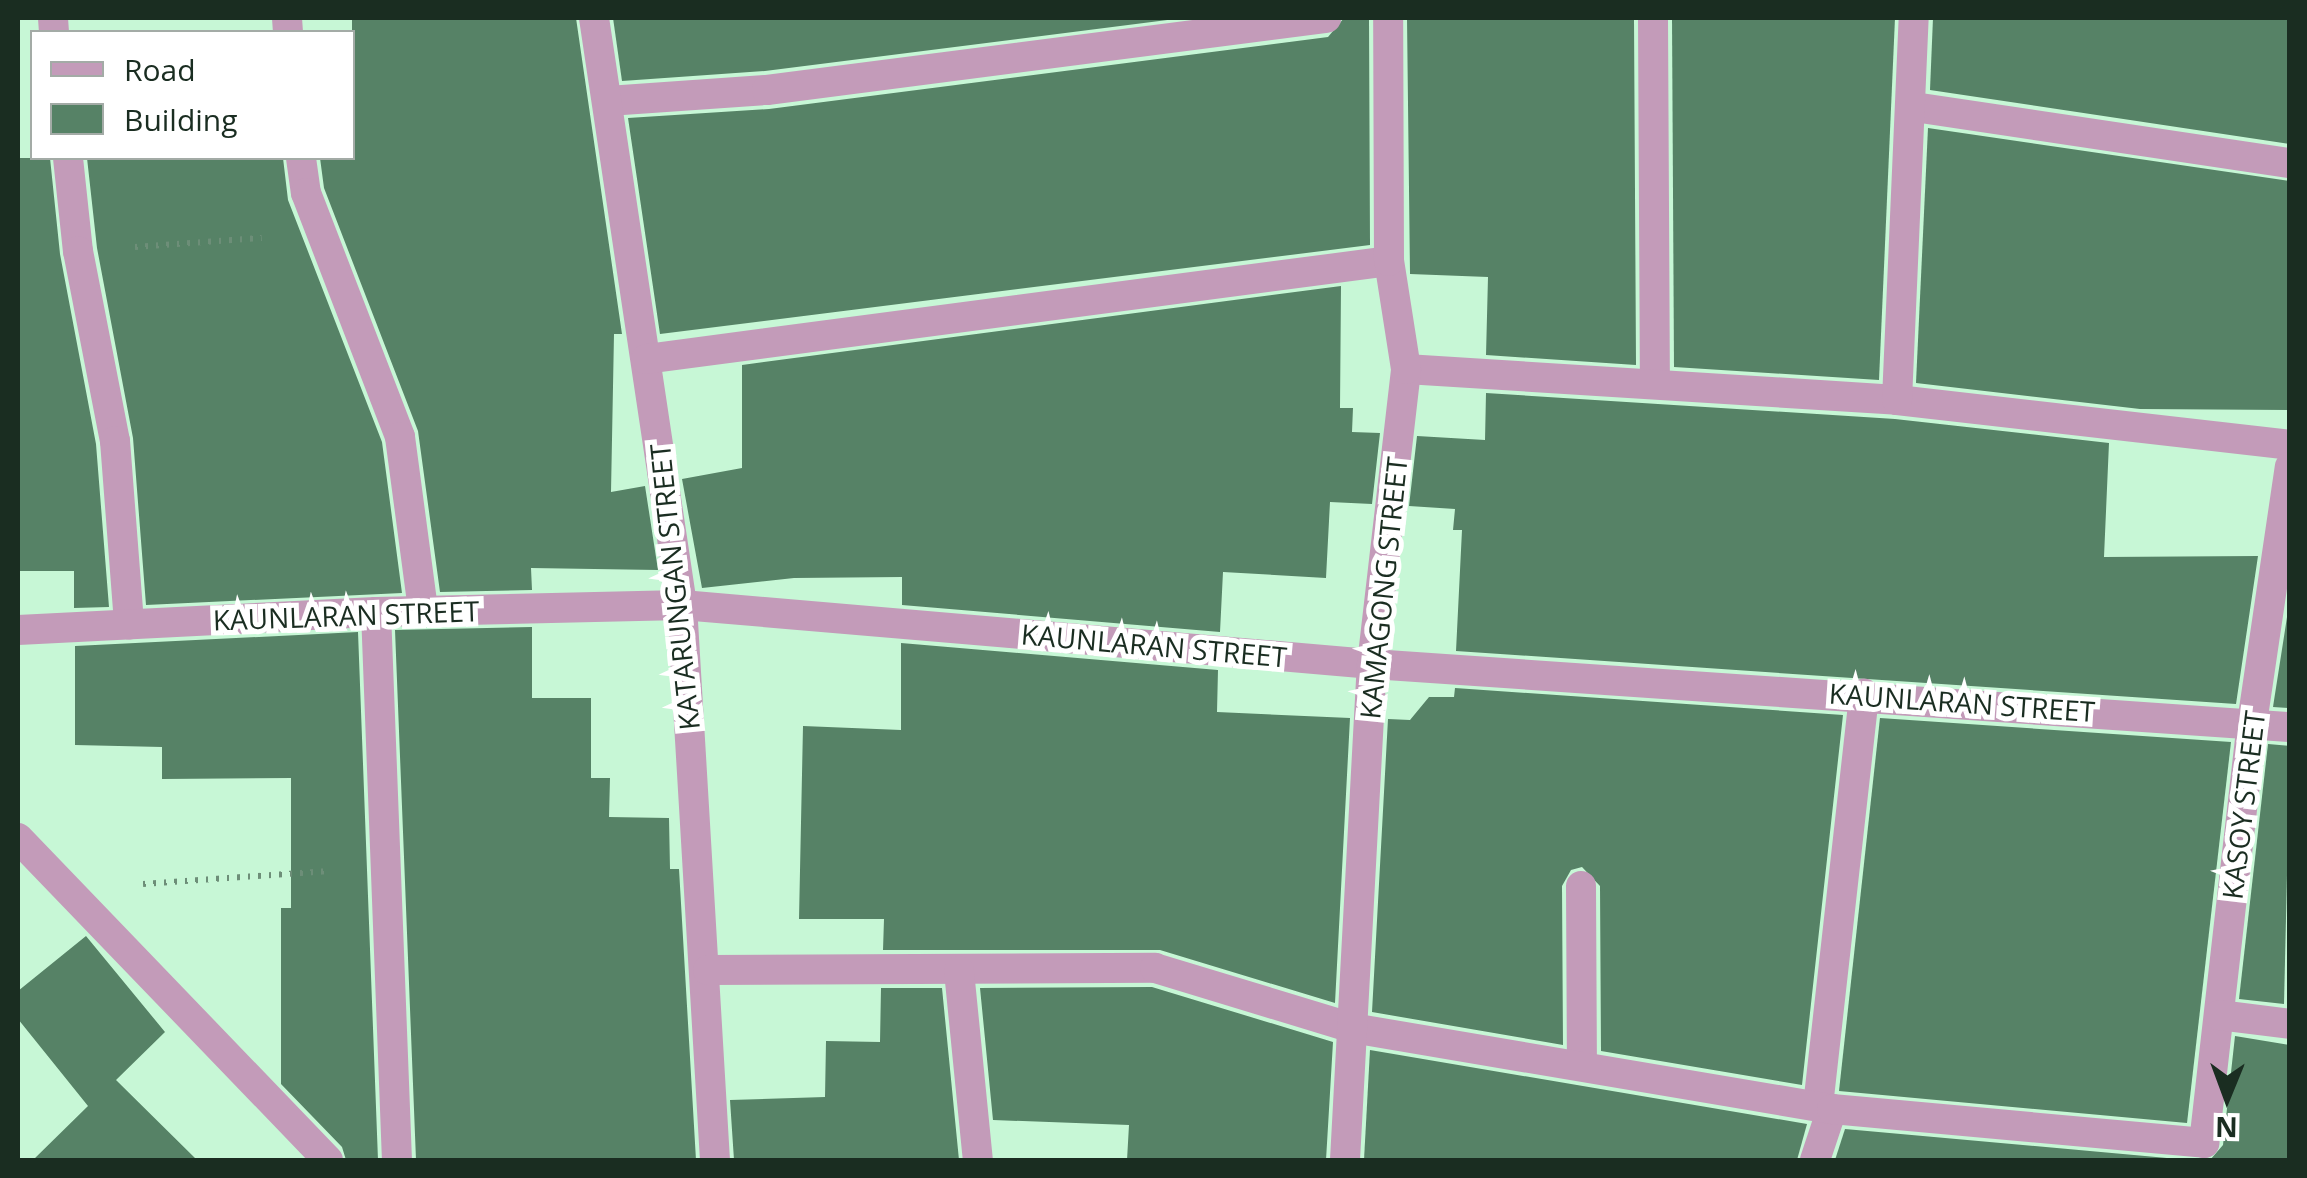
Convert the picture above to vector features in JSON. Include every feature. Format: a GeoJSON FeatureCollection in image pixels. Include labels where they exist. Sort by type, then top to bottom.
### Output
{"type":"FeatureCollection","features":[{"type":"Feature","properties":{"kind":"street","name":"KATARUNGAN STREET"},"geometry":{"type":"LineString","coordinates":[[594,18],[682,605],[708,970],[715,1160]]}},
{"type":"Feature","properties":{"kind":"street"},"geometry":{"type":"LineString","coordinates":[[608,102],[767,90],[1326,18]]}},
{"type":"Feature","properties":{"kind":"street","name":"KAMAGONG STREET"},"geometry":{"type":"LineString","coordinates":[[1345,1160],[1372,664],[1406,369],[1389,261],[1388,18]]}},
{"type":"Feature","properties":{"kind":"street"},"geometry":{"type":"LineString","coordinates":[[1653,18],[1655,381]]}},
{"type":"Feature","properties":{"kind":"street"},"geometry":{"type":"LineString","coordinates":[[1897,400],[1914,108],[1914,18]]}},
{"type":"Feature","properties":{"kind":"street"},"geometry":{"type":"LineString","coordinates":[[1914,108],[2290,162]]}},
{"type":"Feature","properties":{"kind":"street"},"geometry":{"type":"LineString","coordinates":[[68,160],[78,251],[115,441],[130,624]]}},
{"type":"Feature","properties":{"kind":"street"},"geometry":{"type":"LineString","coordinates":[[302,160],[323,234],[400,437],[423,610]]}},
{"type":"Feature","properties":{"kind":"street"},"geometry":{"type":"LineString","coordinates":[[646,358],[1389,261]]}},
{"type":"Feature","properties":{"kind":"street"},"geometry":{"type":"LineString","coordinates":[[1406,369],[1655,381],[1897,400],[2290,445]]}},
{"type":"Feature","properties":{"kind":"street","name":"KASOY STREET"},"geometry":{"type":"LineString","coordinates":[[2036,1130],[2204,1144],[2252,723],[2290,467]]}},
{"type":"Feature","properties":{"kind":"street","name":"KAUNLARAN STREET"},"geometry":{"type":"LineString","coordinates":[[18,630],[423,610],[682,605],[1372,664],[1864,694],[2290,727]]}},
{"type":"Feature","properties":{"kind":"street"},"geometry":{"type":"LineString","coordinates":[[376,612],[397,1160]]}},
{"type":"Feature","properties":{"kind":"street"},"geometry":{"type":"LineString","coordinates":[[1815,1160],[1825,1107],[1864,694]]}},
{"type":"Feature","properties":{"kind":"street"},"geometry":{"type":"LineString","coordinates":[[18,838],[328,1160]]}},
{"type":"Feature","properties":{"kind":"street"},"geometry":{"type":"LineString","coordinates":[[1581,886],[1582,1062]]}},
{"type":"Feature","properties":{"kind":"street"},"geometry":{"type":"LineString","coordinates":[[708,970],[1155,968],[1352,1028],[1582,1062],[1825,1107],[2036,1130],[2029,1160]]}},
{"type":"Feature","properties":{"kind":"street"},"geometry":{"type":"LineString","coordinates":[[959,971],[978,1160]]}},
{"type":"Feature","properties":{"kind":"street"},"geometry":{"type":"LineString","coordinates":[[2219,1015],[2290,1024]]}},
{"type":"Feature","properties":{"kind":"path"},"geometry":{"type":"LineString","coordinates":[[78,251],[323,234]]}},
{"type":"Feature","properties":{"kind":"path"},"geometry":{"type":"LineString","coordinates":[[67,890],[386,867]]}},
{"type":"Feature","properties":{"kind":"building"},"geometry":{"type":"Polygon","coordinates":[[[352,18],[576,18],[622,334],[614,334],[611,492],[645,486],[658,570],[531,568],[532,590],[440,592],[418,431],[324,188],[320,160],[355,160],[352,18]]]}},
{"type":"Feature","properties":{"kind":"building"},"geometry":{"type":"Polygon","coordinates":[[[613,18],[1183,18],[765,71],[622,81],[613,18]]]}},
{"type":"Feature","properties":{"kind":"building"},"geometry":{"type":"Polygon","coordinates":[[[1344,18],[1369,18],[1370,245],[660,334],[628,118],[769,109],[1328,37],[1344,18]]]}},
{"type":"Feature","properties":{"kind":"building"},"geometry":{"type":"Polygon","coordinates":[[[1407,18],[1634,18],[1636,365],[1486,355],[1488,277],[1410,274],[1407,18]]]}},
{"type":"Feature","properties":{"kind":"building"},"geometry":{"type":"Polygon","coordinates":[[[1672,18],[1895,18],[1879,380],[1674,367],[1672,18]]]}},
{"type":"Feature","properties":{"kind":"building"},"geometry":{"type":"Polygon","coordinates":[[[1933,18],[2290,18],[2290,144],[1930,90],[1933,18]]]}},
{"type":"Feature","properties":{"kind":"building"},"geometry":{"type":"Polygon","coordinates":[[[1928,128],[2290,181],[2290,410],[2140,409],[1916,383],[1928,128]]]}},
{"type":"Feature","properties":{"kind":"building"},"geometry":{"type":"Polygon","coordinates":[[[18,158],[30,158],[50,160],[60,254],[96,444],[109,607],[74,608],[74,571],[18,571],[18,158]]]}},
{"type":"Feature","properties":{"kind":"building"},"geometry":{"type":"Polygon","coordinates":[[[87,160],[283,160],[288,200],[382,442],[402,593],[146,605],[133,438],[97,248],[87,160]]]}},
{"type":"Feature","properties":{"kind":"building"},"geometry":{"type":"Polygon","coordinates":[[[1341,286],[1340,408],[1353,408],[1352,432],[1380,433],[1372,504],[1330,502],[1326,578],[1223,572],[1220,632],[902,605],[902,577],[794,578],[702,588],[682,479],[742,468],[742,365],[1341,286]]]}},
{"type":"Feature","properties":{"kind":"building"},"geometry":{"type":"Polygon","coordinates":[[[1486,393],[1895,419],[2109,443],[2104,557],[2258,556],[2236,704],[1456,651],[1462,530],[1453,530],[1455,509],[1409,506],[1417,436],[1485,440],[1486,393]]]}},
{"type":"Feature","properties":{"kind":"building"},"geometry":{"type":"Polygon","coordinates":[[[2290,598],[2290,708],[2273,707],[2290,598]]]}},
{"type":"Feature","properties":{"kind":"building"},"geometry":{"type":"Polygon","coordinates":[[[532,627],[532,698],[591,698],[591,778],[610,778],[609,817],[669,818],[670,869],[679,869],[696,1160],[416,1160],[395,630],[532,627]]]}},
{"type":"Feature","properties":{"kind":"building"},"geometry":{"type":"Polygon","coordinates":[[[358,632],[378,1160],[346,1160],[342,1147],[281,1084],[281,908],[291,908],[291,778],[162,779],[162,747],[75,745],[75,646],[358,632]]]}},
{"type":"Feature","properties":{"kind":"building"},"geometry":{"type":"Polygon","coordinates":[[[901,643],[1218,670],[1217,712],[1350,718],[1335,1003],[1160,950],[883,950],[884,919],[799,919],[803,726],[901,730],[901,643]]]}},
{"type":"Feature","properties":{"kind":"building"},"geometry":{"type":"Polygon","coordinates":[[[1455,688],[1843,715],[1802,1085],[1601,1051],[1600,886],[1582,867],[1571,870],[1562,886],[1563,1045],[1372,1012],[1388,719],[1410,720],[1429,697],[1454,697],[1455,688]]]}},
{"type":"Feature","properties":{"kind":"building"},"geometry":{"type":"Polygon","coordinates":[[[1880,718],[2231,742],[2187,1123],[1839,1091],[1880,718]]]}},
{"type":"Feature","properties":{"kind":"building"},"geometry":{"type":"Polygon","coordinates":[[[2268,744],[2290,746],[2284,1004],[2239,999],[2268,744]]]}},
{"type":"Feature","properties":{"kind":"building"},"geometry":{"type":"Polygon","coordinates":[[[86,936],[165,1032],[116,1080],[197,1160],[33,1160],[88,1106],[18,1019],[18,991],[86,936]]]}},
{"type":"Feature","properties":{"kind":"building"},"geometry":{"type":"Polygon","coordinates":[[[1152,987],[1333,1042],[1326,1160],[1127,1160],[1129,1125],[993,1120],[980,988],[1152,987]]]}},
{"type":"Feature","properties":{"kind":"building"},"geometry":{"type":"Polygon","coordinates":[[[881,988],[942,988],[959,1160],[734,1160],[730,1100],[825,1097],[826,1041],[880,1042],[881,988]]]}},
{"type":"Feature","properties":{"kind":"building"},"geometry":{"type":"Polygon","coordinates":[[[2235,1036],[2290,1045],[2290,1160],[2210,1160],[2223,1145],[2235,1036]]]}},
{"type":"Feature","properties":{"kind":"building"},"geometry":{"type":"Polygon","coordinates":[[[1370,1050],[1807,1124],[1797,1160],[1364,1160],[1370,1050]]]}},
{"type":"Feature","properties":{"kind":"building"},"geometry":{"type":"Polygon","coordinates":[[[1845,1129],[2189,1160],[1835,1160],[1845,1129]]]}}]}
